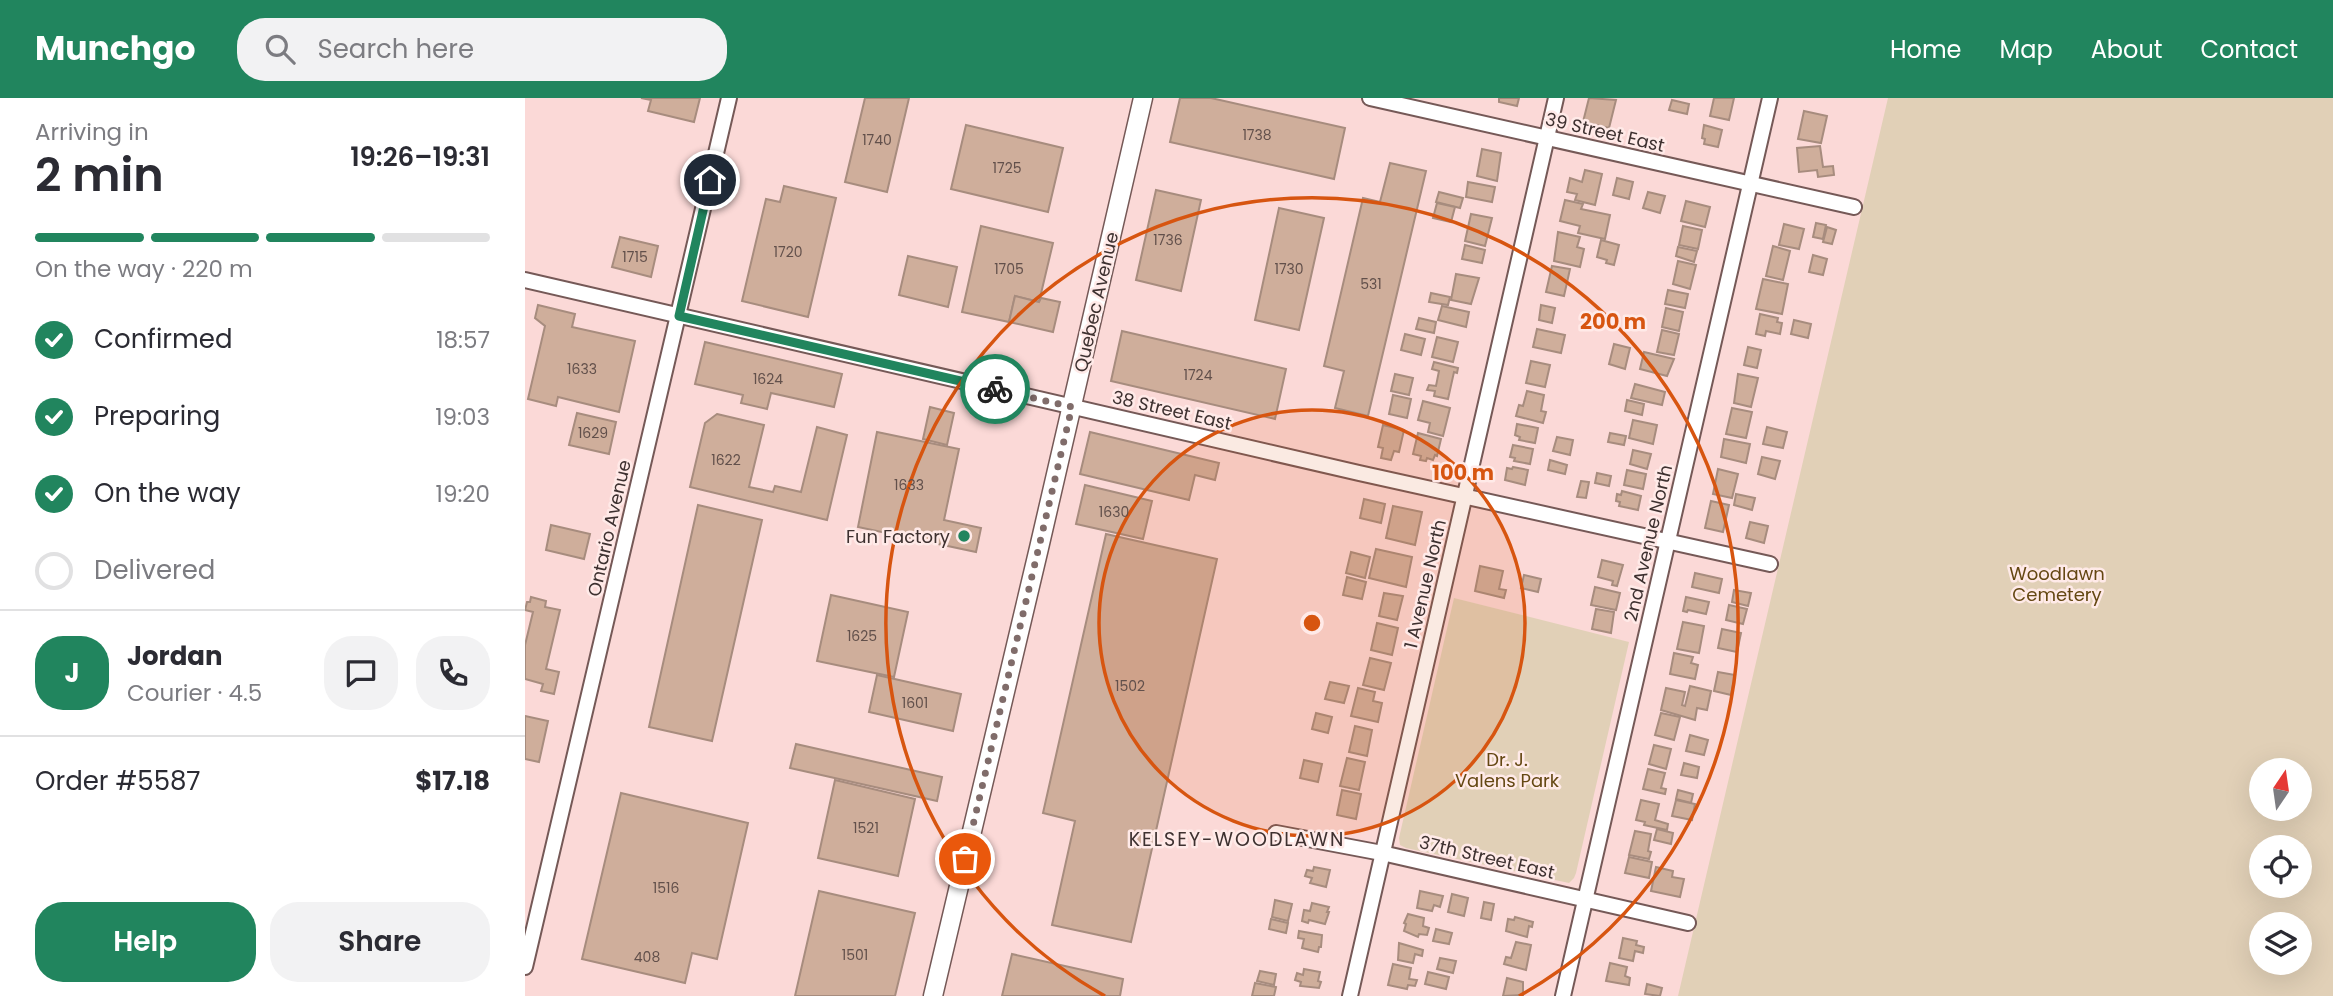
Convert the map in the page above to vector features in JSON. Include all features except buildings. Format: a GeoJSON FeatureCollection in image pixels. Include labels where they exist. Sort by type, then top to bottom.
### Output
{"type":"FeatureCollection","features":[{"type":"Feature","properties":{"kind":"street","name":"Ontario Avenue"},"geometry":{"type":"LineString","coordinates":[[525,967],[729,98]]}},
{"type":"Feature","properties":{"kind":"street","name":"Quebec Avenue"},"geometry":{"type":"LineString","coordinates":[[933,996],[1143,98]]}},
{"type":"Feature","properties":{"kind":"street","name":"39 Street East"},"geometry":{"type":"LineString","coordinates":[[1370,98],[1854,207]]}},
{"type":"Feature","properties":{"kind":"street","name":"1 Avenue North"},"geometry":{"type":"LineString","coordinates":[[1350,996],[1556,98]]}},
{"type":"Feature","properties":{"kind":"street","name":"2nd Avenue North"},"geometry":{"type":"LineString","coordinates":[[1563,996],[1770,98]]}},
{"type":"Feature","properties":{"kind":"street","name":"38 Street East"},"geometry":{"type":"LineString","coordinates":[[525,280],[1072,407],[1770,564]]}},
{"type":"Feature","properties":{"kind":"street","name":"37th Street East"},"geometry":{"type":"LineString","coordinates":[[1276,833],[1382,853],[1688,923]]}},
{"type":"Feature","properties":{"kind":"green space","name":"Woodlawn Cemetery"},"geometry":{"type":"Polygon","coordinates":[[[1888,98],[2333,98],[2333,996],[1678,996],[1888,98]]]}},
{"type":"Feature","properties":{"kind":"green space","name":"Dr. J. Valens Park"},"geometry":{"type":"Polygon","coordinates":[[[1454,598],[1629,642],[1576,873],[1569,883],[1400,845],[1399,838],[1454,598]]]}},
{"type":"Feature","properties":{"kind":"way so far"},"geometry":{"type":"LineString","coordinates":[[965,859],[1072,407],[995,389]]}},
{"type":"Feature","properties":{"kind":"place","name":"Fun Factory"},"geometry":{"type":"Point","coordinates":[964,536]}},
{"type":"Feature","properties":{"kind":"district","name":"KELSEY-WOODLAWN"},"geometry":{"type":"Point","coordinates":[1237,839]}},
{"type":"Feature","properties":{"kind":"route"},"geometry":{"type":"LineString","coordinates":[[710,180],[679,316],[995,389]]}}]}
